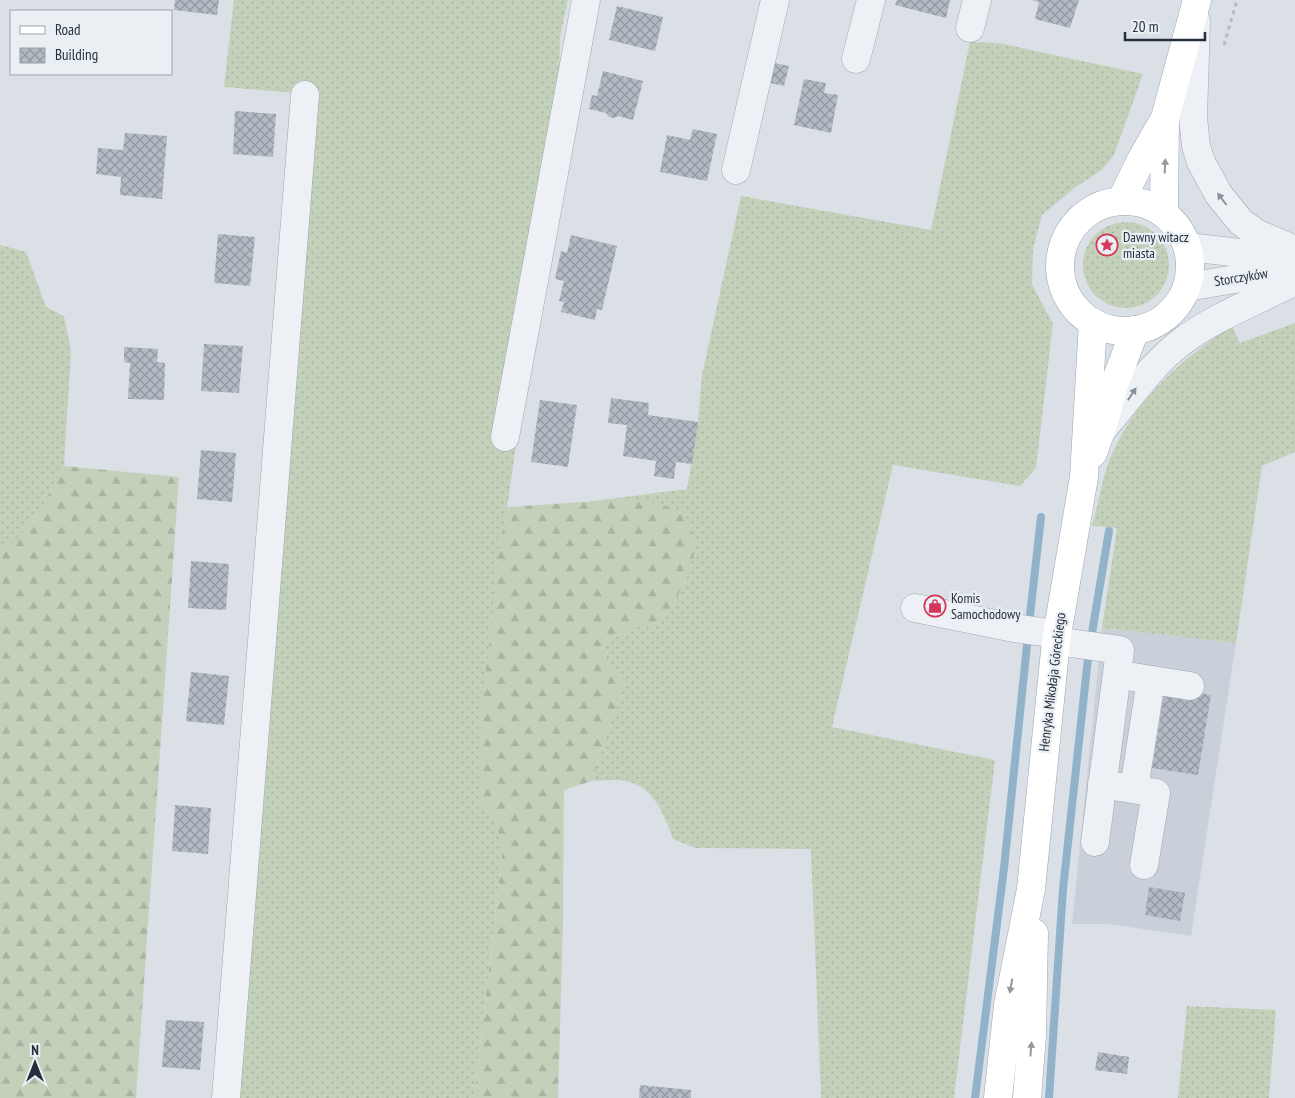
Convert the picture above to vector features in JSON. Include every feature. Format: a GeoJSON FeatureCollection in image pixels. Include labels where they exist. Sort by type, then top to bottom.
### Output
{"type":"FeatureCollection","features":[{"type":"Feature","properties":{"kind":"main road"},"geometry":{"type":"LineString","coordinates":[[1164,214],[1165,118],[1196,2]]}},
{"type":"Feature","properties":{"kind":"main road"},"geometry":{"type":"LineString","coordinates":[[1122,201],[1141,160],[1165,118]]}},
{"type":"Feature","properties":{"kind":"main road"},"geometry":{"type":"LineString","coordinates":[[1122,201],[1139,202],[1164,214],[1178,228],[1188,247],[1190,268],[1187,287],[1180,300],[1166,317],[1151,325],[1135,330],[1113,330],[1093,322],[1080,312],[1066,292],[1062,280],[1061,255],[1067,238],[1077,222],[1098,207],[1122,201]]}},
{"type":"Feature","properties":{"kind":"main road","name":"Henryka Mikołaja Góreckiego"},"geometry":{"type":"LineString","coordinates":[[998,1098],[1008,1004],[1031,889],[1057,637],[1084,477],[1093,322]]}},
{"type":"Feature","properties":{"kind":"main road","name":"Henryka Mikołaja Góreckiego"},"geometry":{"type":"LineString","coordinates":[[1084,477],[1101,431],[1113,388],[1135,330]]}},
{"type":"Feature","properties":{"kind":"main road","name":"Henryka Mikołaja Góreckiego"},"geometry":{"type":"LineString","coordinates":[[1027,1098],[1032,1036],[1034,944],[1031,889]]}},
{"type":"Feature","properties":{"kind":"street"},"geometry":{"type":"LineString","coordinates":[[505,437],[586,0]]}},
{"type":"Feature","properties":{"kind":"street"},"geometry":{"type":"LineString","coordinates":[[736,170],[775,0]]}},
{"type":"Feature","properties":{"kind":"street"},"geometry":{"type":"LineString","coordinates":[[856,59],[871,0]]}},
{"type":"Feature","properties":{"kind":"street"},"geometry":{"type":"LineString","coordinates":[[970,28],[977,0]]}},
{"type":"Feature","properties":{"kind":"street"},"geometry":{"type":"LineString","coordinates":[[1196,2],[1194,118],[1196,146],[1201,162],[1218,195],[1241,222],[1256,233],[1295,250]]}},
{"type":"Feature","properties":{"kind":"street"},"geometry":{"type":"LineString","coordinates":[[226,1098],[305,95]]}},
{"type":"Feature","properties":{"kind":"street","name":"Storczyków"},"geometry":{"type":"LineString","coordinates":[[1188,247],[1295,259]]}},
{"type":"Feature","properties":{"kind":"street","name":"Storczyków"},"geometry":{"type":"LineString","coordinates":[[1187,287],[1230,278],[1295,269]]}},
{"type":"Feature","properties":{"kind":"street"},"geometry":{"type":"LineString","coordinates":[[1101,431],[1128,402],[1143,379],[1180,343],[1238,307],[1272,294],[1295,281]]}},
{"type":"Feature","properties":{"kind":"street"},"geometry":{"type":"LineString","coordinates":[[915,608],[1120,650],[1095,842]]}},
{"type":"Feature","properties":{"kind":"street"},"geometry":{"type":"LineString","coordinates":[[1117,674],[1190,686]]}},
{"type":"Feature","properties":{"kind":"street"},"geometry":{"type":"LineString","coordinates":[[1134,789],[1151,680]]}},
{"type":"Feature","properties":{"kind":"street"},"geometry":{"type":"LineString","coordinates":[[1102,784],[1156,792],[1144,865]]}},
{"type":"Feature","properties":{"kind":"path"},"geometry":{"type":"LineString","coordinates":[[1223,50],[1236,0]]}},
{"type":"Feature","properties":{"kind":"shaded area"},"geometry":{"type":"Polygon","coordinates":[[[1102,628],[1236,643],[1191,936],[1108,924],[1072,924],[1102,628]]]}},
{"type":"Feature","properties":{"kind":"green space"},"geometry":{"type":"Polygon","coordinates":[[[234,0],[568,0],[560,37],[559,102],[500,445],[516,445],[494,600],[481,802],[496,824],[503,847],[474,1098],[236,1098],[296,93],[224,87],[234,0]]]}},
{"type":"Feature","properties":{"kind":"green space"},"geometry":{"type":"Polygon","coordinates":[[[970,42],[999,43],[1143,74],[1114,155],[1102,170],[1073,189],[1042,215],[1033,249],[1032,284],[1053,324],[1036,468],[1020,486],[893,465],[832,727],[995,760],[954,1098],[821,1098],[811,849],[695,848],[673,839],[666,820],[656,802],[643,788],[620,780],[592,781],[603,743],[625,684],[610,667],[600,648],[613,637],[659,622],[672,607],[688,575],[586,502],[687,489],[698,422],[702,375],[741,196],[931,230],[970,42]]]}},
{"type":"Feature","properties":{"kind":"green space"},"geometry":{"type":"Polygon","coordinates":[[[1118,222],[1134,222],[1143,225],[1157,234],[1166,248],[1169,265],[1166,282],[1157,296],[1143,305],[1134,308],[1118,308],[1102,301],[1090,289],[1083,273],[1083,257],[1090,241],[1102,229],[1118,222]]]}},
{"type":"Feature","properties":{"kind":"green space"},"geometry":{"type":"Polygon","coordinates":[[[0,245],[26,252],[46,307],[64,316],[71,351],[64,466],[42,508],[16,542],[0,551],[0,245]]]}},
{"type":"Feature","properties":{"kind":"green space"},"geometry":{"type":"Polygon","coordinates":[[[1295,323],[1295,452],[1262,466],[1236,643],[1102,628],[1117,528],[1092,526],[1106,470],[1123,432],[1148,397],[1163,381],[1196,352],[1232,326],[1240,343],[1295,323]]]}},
{"type":"Feature","properties":{"kind":"green space"},"geometry":{"type":"Polygon","coordinates":[[[64,466],[179,477],[136,1098],[0,1098],[0,551],[30,524],[45,502],[64,466]]]}},
{"type":"Feature","properties":{"kind":"green space"},"geometry":{"type":"Polygon","coordinates":[[[627,499],[656,503],[685,513],[696,548],[688,575],[672,607],[659,622],[613,637],[600,648],[610,667],[625,684],[603,743],[592,781],[564,790],[563,923],[558,1098],[474,1098],[503,847],[496,824],[481,802],[480,708],[489,649],[499,551],[507,507],[627,499]]]}},
{"type":"Feature","properties":{"kind":"green space"},"geometry":{"type":"Polygon","coordinates":[[[1187,1006],[1276,1010],[1269,1098],[1178,1098],[1187,1006]]]}},
{"type":"Feature","properties":{"kind":"building"},"geometry":{"type":"Polygon","coordinates":[[[175,0],[219,0],[217,15],[174,10],[175,0]]]}},
{"type":"Feature","properties":{"kind":"building"},"geometry":{"type":"Polygon","coordinates":[[[897,0],[950,0],[946,18],[895,5],[897,0]]]}},
{"type":"Feature","properties":{"kind":"building"},"geometry":{"type":"Polygon","coordinates":[[[1031,0],[1079,0],[1070,28],[1035,19],[1039,2],[1031,0]]]}},
{"type":"Feature","properties":{"kind":"building"},"geometry":{"type":"Polygon","coordinates":[[[617,6],[663,17],[655,51],[609,40],[617,6]]]}},
{"type":"Feature","properties":{"kind":"building"},"geometry":{"type":"Polygon","coordinates":[[[765,61],[789,66],[784,86],[770,83],[772,77],[763,75],[765,61]]]}},
{"type":"Feature","properties":{"kind":"building"},"geometry":{"type":"Polygon","coordinates":[[[603,71],[643,81],[633,120],[618,116],[614,118],[609,117],[606,113],[589,109],[592,95],[597,96],[603,71]]]}},
{"type":"Feature","properties":{"kind":"building"},"geometry":{"type":"Polygon","coordinates":[[[804,79],[826,83],[824,93],[838,95],[831,133],[794,125],[804,79]]]}},
{"type":"Feature","properties":{"kind":"building"},"geometry":{"type":"Polygon","coordinates":[[[235,111],[276,114],[273,157],[233,154],[235,111]]]}},
{"type":"Feature","properties":{"kind":"building"},"geometry":{"type":"Polygon","coordinates":[[[693,129],[717,134],[707,181],[660,172],[667,135],[690,140],[693,129]]]}},
{"type":"Feature","properties":{"kind":"building"},"geometry":{"type":"Polygon","coordinates":[[[125,133],[167,136],[162,199],[120,195],[121,177],[96,174],[98,148],[123,150],[125,133]]]}},
{"type":"Feature","properties":{"kind":"building"},"geometry":{"type":"Polygon","coordinates":[[[218,234],[255,237],[250,286],[214,283],[218,234]]]}},
{"type":"Feature","properties":{"kind":"building"},"geometry":{"type":"Polygon","coordinates":[[[571,235],[617,246],[602,310],[597,309],[595,320],[561,312],[564,302],[559,301],[564,281],[555,279],[561,251],[567,253],[571,235]]]}},
{"type":"Feature","properties":{"kind":"building"},"geometry":{"type":"Polygon","coordinates":[[[204,344],[243,346],[239,393],[201,391],[204,344]]]}},
{"type":"Feature","properties":{"kind":"building"},"geometry":{"type":"Polygon","coordinates":[[[124,347],[158,349],[157,362],[165,363],[164,400],[128,399],[130,363],[124,362],[124,347]]]}},
{"type":"Feature","properties":{"kind":"building"},"geometry":{"type":"Polygon","coordinates":[[[611,398],[649,403],[648,415],[698,422],[692,464],[676,462],[674,479],[654,476],[656,461],[623,456],[627,425],[608,423],[611,398]]]}},
{"type":"Feature","properties":{"kind":"building"},"geometry":{"type":"Polygon","coordinates":[[[540,400],[577,405],[568,467],[531,462],[540,400]]]}},
{"type":"Feature","properties":{"kind":"building"},"geometry":{"type":"Polygon","coordinates":[[[201,450],[236,453],[232,502],[197,499],[201,450]]]}},
{"type":"Feature","properties":{"kind":"building"},"geometry":{"type":"Polygon","coordinates":[[[191,561],[229,564],[226,610],[188,608],[191,561]]]}},
{"type":"Feature","properties":{"kind":"building"},"geometry":{"type":"Polygon","coordinates":[[[191,672],[229,676],[224,725],[186,721],[191,672]]]}},
{"type":"Feature","properties":{"kind":"building"},"geometry":{"type":"Polygon","coordinates":[[[1165,688],[1211,695],[1198,775],[1152,768],[1165,688]]]}},
{"type":"Feature","properties":{"kind":"building"},"geometry":{"type":"Polygon","coordinates":[[[175,805],[211,808],[208,854],[172,851],[175,805]]]}},
{"type":"Feature","properties":{"kind":"building"},"geometry":{"type":"Polygon","coordinates":[[[1149,887],[1185,893],[1180,921],[1145,915],[1149,887]]]}},
{"type":"Feature","properties":{"kind":"building"},"geometry":{"type":"Polygon","coordinates":[[[166,1020],[204,1022],[200,1070],[162,1067],[166,1020]]]}},
{"type":"Feature","properties":{"kind":"building"},"geometry":{"type":"Polygon","coordinates":[[[1098,1052],[1129,1057],[1127,1074],[1095,1070],[1098,1052]]]}},
{"type":"Feature","properties":{"kind":"building"},"geometry":{"type":"Polygon","coordinates":[[[640,1085],[691,1090],[691,1098],[639,1098],[640,1085]]]}},
{"type":"Feature","properties":{"kind":"waterway"},"geometry":{"type":"LineString","coordinates":[[1030,615],[1041,517]]}},
{"type":"Feature","properties":{"kind":"waterway"},"geometry":{"type":"LineString","coordinates":[[1092,633],[1109,531]]}},
{"type":"Feature","properties":{"kind":"waterway"},"geometry":{"type":"LineString","coordinates":[[975,1098],[1004,868],[1027,645]]}},
{"type":"Feature","properties":{"kind":"waterway"},"geometry":{"type":"LineString","coordinates":[[1049,1098],[1063,889],[1088,658]]}},
{"type":"Feature","properties":{"kind":"place","name":"Dawny witacz miasta"},"geometry":{"type":"Point","coordinates":[1107,245]}},
{"type":"Feature","properties":{"kind":"place","name":"Komis Samochodowy"},"geometry":{"type":"Point","coordinates":[935,606]}}]}
